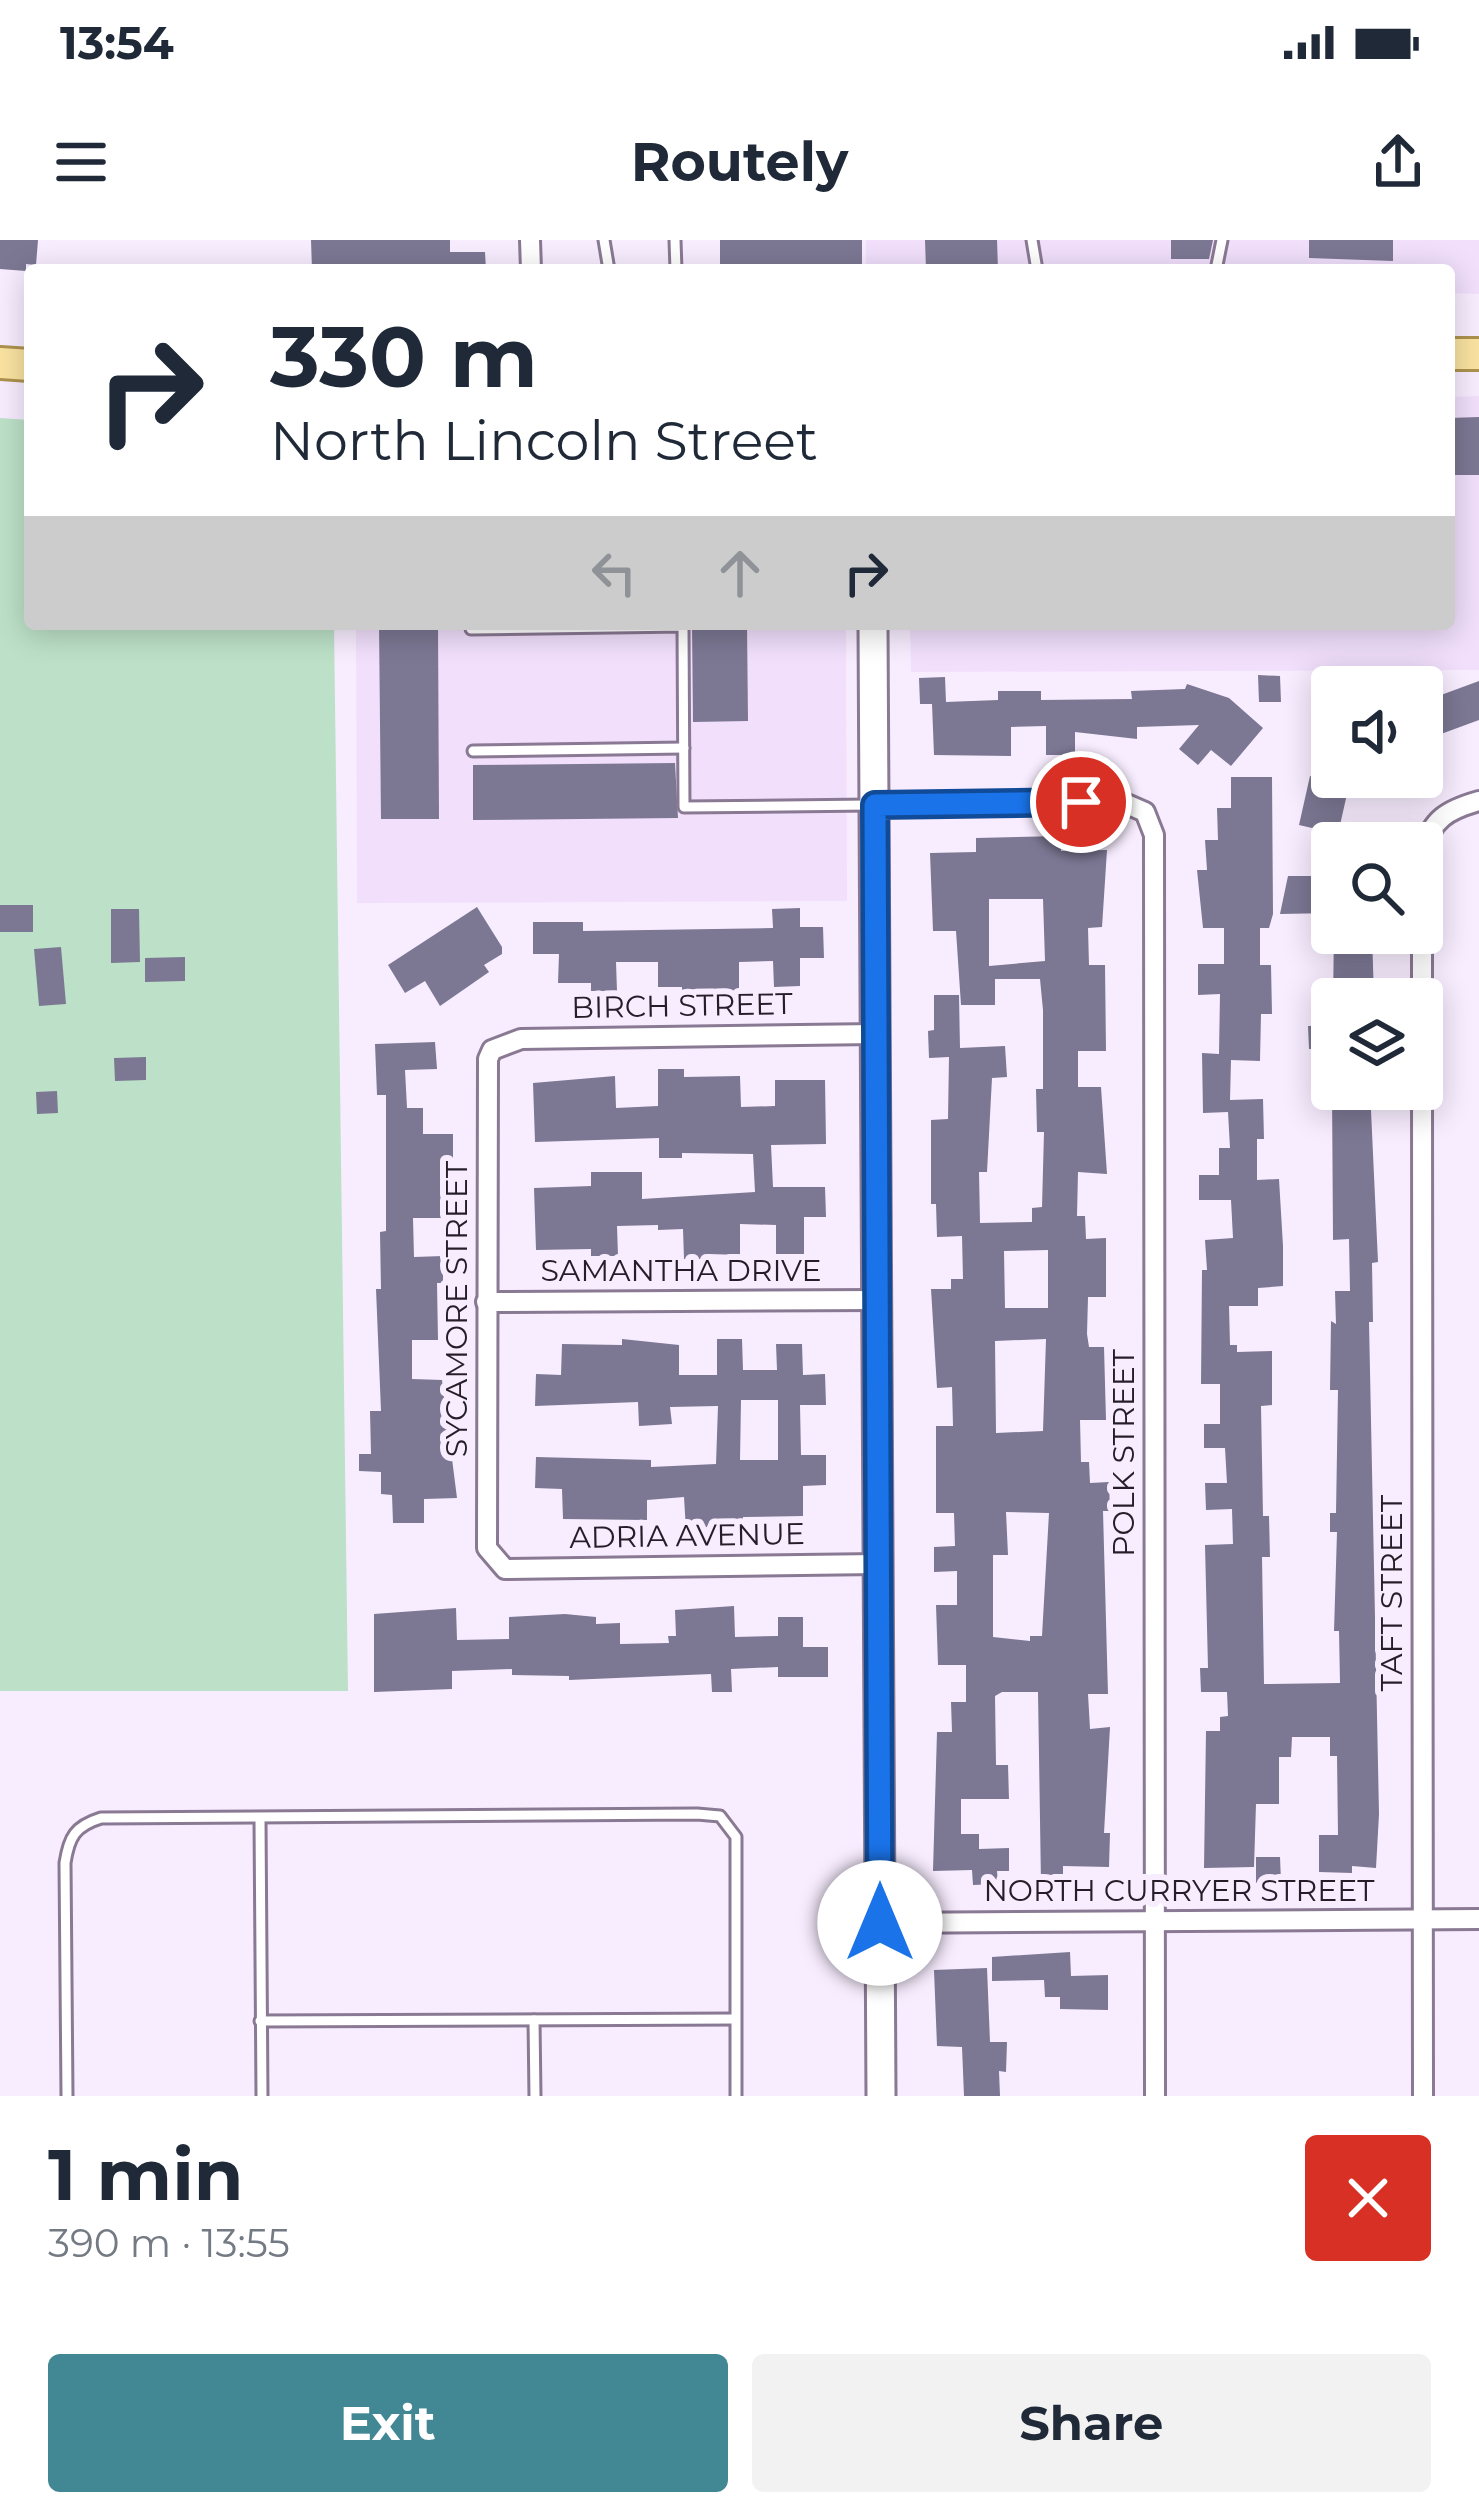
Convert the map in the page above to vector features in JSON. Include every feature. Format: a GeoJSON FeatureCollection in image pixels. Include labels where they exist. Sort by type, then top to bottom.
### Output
{"type":"FeatureCollection","features":[{"type":"Feature","properties":{"kind":"street"},"geometry":{"type":"LineString","coordinates":[[873,630],[881,2096]]}},
{"type":"Feature","properties":{"kind":"street"},"geometry":{"type":"LineString","coordinates":[[1435,822],[1450,809],[1479,801]]}},
{"type":"Feature","properties":{"kind":"street","name":"POLK STREET"},"geometry":{"type":"LineString","coordinates":[[875,805],[1123,802],[1145,812],[1154,835],[1155,2096]]}},
{"type":"Feature","properties":{"kind":"street","name":"BIRCH STREET"},"geometry":{"type":"LineString","coordinates":[[492,1050],[521,1039],[876,1034]]}},
{"type":"Feature","properties":{"kind":"street","name":"SYCAMORE STREET"},"geometry":{"type":"LineString","coordinates":[[492,1050],[487,1548],[498,1566]]}},
{"type":"Feature","properties":{"kind":"street","name":"TAFT STREET"},"geometry":{"type":"LineString","coordinates":[[1422,1110],[1423,2096]]}},
{"type":"Feature","properties":{"kind":"street","name":"SAMANTHA DRIVE"},"geometry":{"type":"LineString","coordinates":[[486,1302],[877,1300]]}},
{"type":"Feature","properties":{"kind":"street","name":"ADRIA AVENUE"},"geometry":{"type":"LineString","coordinates":[[498,1566],[878,1564]]}},
{"type":"Feature","properties":{"kind":"street","name":"NORTH CURRYER STREET"},"geometry":{"type":"LineString","coordinates":[[880,1923],[1479,1919]]}},
{"type":"Feature","properties":{"kind":"lane"},"geometry":{"type":"LineString","coordinates":[[683,630],[685,807],[875,805]]}},
{"type":"Feature","properties":{"kind":"lane"},"geometry":{"type":"LineString","coordinates":[[473,751],[684,748]]}},
{"type":"Feature","properties":{"kind":"lane"},"geometry":{"type":"LineString","coordinates":[[68,2096],[68,1840],[82,1824],[101,1818],[720,1816],[736,1837],[736,2096]]}},
{"type":"Feature","properties":{"kind":"lane"},"geometry":{"type":"LineString","coordinates":[[260,1820],[262,2096]]}},
{"type":"Feature","properties":{"kind":"lane"},"geometry":{"type":"LineString","coordinates":[[260,2021],[735,2019]]}},
{"type":"Feature","properties":{"kind":"lane"},"geometry":{"type":"LineString","coordinates":[[534,2020],[535,2096]]}},
{"type":"Feature","properties":{"kind":"shaded area"},"geometry":{"type":"Polygon","coordinates":[[[866,240],[1479,240],[1479,294],[1455,293],[1455,264],[866,264],[866,240]]]}},
{"type":"Feature","properties":{"kind":"shaded area"},"geometry":{"type":"Polygon","coordinates":[[[1479,396],[1479,670],[1311,666],[1311,671],[911,672],[910,630],[1455,630],[1455,397],[1479,396]]]}},
{"type":"Feature","properties":{"kind":"shaded area"},"geometry":{"type":"Polygon","coordinates":[[[356,630],[846,630],[847,901],[357,903],[356,630]]]}},
{"type":"Feature","properties":{"kind":"green space"},"geometry":{"type":"Polygon","coordinates":[[[0,418],[24,420],[24,630],[334,630],[348,1691],[0,1691],[0,418]]]}},
{"type":"Feature","properties":{"kind":"building"},"geometry":{"type":"Polygon","coordinates":[[[0,240],[38,240],[36,264],[24,264],[24,271],[0,269],[0,240]]]}},
{"type":"Feature","properties":{"kind":"building"},"geometry":{"type":"Polygon","coordinates":[[[311,240],[450,240],[450,252],[485,252],[486,264],[312,264],[311,240]]]}},
{"type":"Feature","properties":{"kind":"building"},"geometry":{"type":"Polygon","coordinates":[[[720,240],[862,240],[862,264],[720,264],[720,240]]]}},
{"type":"Feature","properties":{"kind":"building"},"geometry":{"type":"Polygon","coordinates":[[[925,240],[997,240],[998,264],[926,264],[925,240]]]}},
{"type":"Feature","properties":{"kind":"building"},"geometry":{"type":"Polygon","coordinates":[[[1171,240],[1213,240],[1209,259],[1171,259],[1171,240]]]}},
{"type":"Feature","properties":{"kind":"building"},"geometry":{"type":"Polygon","coordinates":[[[1309,240],[1393,240],[1393,261],[1309,258],[1309,240]]]}},
{"type":"Feature","properties":{"kind":"building"},"geometry":{"type":"Polygon","coordinates":[[[1479,417],[1479,475],[1455,475],[1455,418],[1479,417]]]}},
{"type":"Feature","properties":{"kind":"building"},"geometry":{"type":"Polygon","coordinates":[[[379,630],[438,630],[439,819],[381,819],[379,630]]]}},
{"type":"Feature","properties":{"kind":"building"},"geometry":{"type":"Polygon","coordinates":[[[692,630],[747,630],[748,721],[693,722],[692,630]]]}},
{"type":"Feature","properties":{"kind":"building"},"geometry":{"type":"Polygon","coordinates":[[[1258,675],[1280,676],[1281,702],[1259,702],[1258,675]]]}},
{"type":"Feature","properties":{"kind":"building"},"geometry":{"type":"Polygon","coordinates":[[[945,677],[946,702],[998,700],[998,691],[1041,691],[1041,700],[1132,699],[1131,691],[1185,689],[1187,684],[1229,698],[1263,728],[1231,766],[1211,750],[1198,765],[1179,749],[1199,725],[1137,727],[1137,739],[1075,732],[1075,755],[1046,755],[1046,726],[1011,727],[1011,756],[934,755],[932,704],[920,704],[919,678],[945,677]]]}},
{"type":"Feature","properties":{"kind":"building"},"geometry":{"type":"Polygon","coordinates":[[[1479,681],[1479,720],[1443,733],[1443,694],[1479,681]]]}},
{"type":"Feature","properties":{"kind":"building"},"geometry":{"type":"Polygon","coordinates":[[[675,763],[678,818],[473,820],[473,765],[675,763]]]}},
{"type":"Feature","properties":{"kind":"building"},"geometry":{"type":"Polygon","coordinates":[[[1310,776],[1311,798],[1346,798],[1341,822],[1311,822],[1311,828],[1299,825],[1310,776]]]}},
{"type":"Feature","properties":{"kind":"building"},"geometry":{"type":"Polygon","coordinates":[[[1231,777],[1272,777],[1273,914],[1269,928],[1260,928],[1260,965],[1271,965],[1272,1014],[1261,1014],[1260,1061],[1231,1060],[1230,1100],[1263,1099],[1264,1139],[1257,1139],[1257,1180],[1279,1179],[1283,1246],[1283,1286],[1258,1288],[1258,1306],[1229,1306],[1230,1345],[1237,1345],[1237,1352],[1272,1351],[1272,1405],[1261,1406],[1263,1516],[1269,1516],[1270,1557],[1262,1557],[1264,1684],[1340,1683],[1339,1631],[1334,1631],[1337,1532],[1330,1532],[1330,1513],[1336,1513],[1338,1390],[1330,1390],[1331,1321],[1336,1324],[1335,1291],[1350,1291],[1349,1239],[1333,1240],[1332,1110],[1371,1110],[1378,1262],[1372,1263],[1373,1322],[1369,1322],[1379,1814],[1376,1868],[1352,1866],[1352,1873],[1319,1872],[1319,1835],[1338,1835],[1337,1756],[1330,1756],[1330,1737],[1292,1737],[1291,1757],[1279,1757],[1279,1804],[1256,1804],[1254,1867],[1204,1868],[1206,1731],[1220,1731],[1220,1717],[1228,1716],[1227,1692],[1201,1692],[1200,1668],[1208,1668],[1205,1545],[1233,1544],[1232,1509],[1206,1510],[1205,1483],[1227,1483],[1225,1448],[1204,1448],[1204,1424],[1220,1424],[1220,1384],[1201,1384],[1202,1270],[1207,1270],[1205,1240],[1233,1238],[1231,1200],[1199,1200],[1199,1175],[1219,1175],[1219,1148],[1230,1148],[1228,1112],[1203,1113],[1202,1053],[1219,1054],[1220,994],[1198,995],[1198,964],[1224,964],[1224,928],[1203,928],[1197,870],[1207,870],[1205,840],[1218,840],[1217,808],[1231,808],[1231,777]]]}},
{"type":"Feature","properties":{"kind":"building"},"geometry":{"type":"Polygon","coordinates":[[[1061,836],[1061,851],[1107,850],[1102,927],[1088,928],[1089,965],[1105,965],[1106,1051],[1078,1051],[1078,1087],[1101,1087],[1107,1174],[1078,1172],[1077,1216],[1085,1216],[1086,1239],[1106,1238],[1106,1297],[1088,1297],[1087,1334],[1089,1347],[1104,1347],[1106,1420],[1080,1420],[1081,1462],[1089,1462],[1090,1483],[1109,1482],[1110,1511],[1103,1511],[1108,1694],[1088,1694],[1090,1729],[1110,1727],[1104,1833],[1110,1833],[1109,1867],[1063,1866],[1063,1883],[1041,1883],[1038,1692],[995,1696],[996,1765],[1008,1765],[1009,1799],[961,1799],[961,1834],[979,1834],[979,1849],[1009,1848],[1009,1871],[997,1871],[998,1884],[973,1885],[972,1870],[933,1871],[937,1732],[952,1732],[951,1702],[966,1702],[966,1665],[938,1665],[936,1605],[957,1605],[957,1571],[934,1572],[934,1547],[955,1546],[954,1513],[936,1513],[936,1426],[953,1426],[952,1387],[937,1388],[931,1289],[951,1289],[951,1279],[963,1279],[962,1236],[937,1237],[936,1204],[931,1204],[931,1120],[948,1119],[949,1057],[929,1058],[934,995],[959,995],[960,1048],[1005,1046],[1007,1077],[992,1078],[987,1172],[979,1172],[980,1223],[1032,1222],[1032,1208],[1042,1207],[1044,1132],[1037,1132],[1036,1089],[1043,1089],[1040,979],[995,979],[995,1005],[961,1005],[956,931],[933,931],[930,853],[976,852],[976,838],[1061,836]],[[989,899],[989,966],[1045,961],[1043,899],[989,899]],[[1048,1250],[1004,1251],[1005,1308],[1048,1308],[1048,1250]],[[1046,1339],[995,1341],[996,1433],[1043,1431],[1046,1339]],[[1006,1512],[1008,1555],[993,1555],[993,1637],[1030,1641],[1030,1636],[1042,1636],[1049,1513],[1006,1512]]]}},
{"type":"Feature","properties":{"kind":"building"},"geometry":{"type":"Polygon","coordinates":[[[1288,876],[1311,876],[1311,913],[1280,914],[1288,876]]]}},
{"type":"Feature","properties":{"kind":"building"},"geometry":{"type":"Polygon","coordinates":[[[0,905],[33,905],[33,932],[0,932],[0,905]]]}},
{"type":"Feature","properties":{"kind":"building"},"geometry":{"type":"Polygon","coordinates":[[[477,907],[502,947],[502,954],[484,965],[489,972],[440,1006],[425,981],[405,993],[388,965],[477,907]]]}},
{"type":"Feature","properties":{"kind":"building"},"geometry":{"type":"Polygon","coordinates":[[[800,908],[800,927],[823,927],[824,958],[800,958],[800,986],[774,987],[773,961],[739,962],[739,992],[682,998],[682,987],[658,987],[658,962],[616,962],[617,991],[591,991],[591,983],[558,983],[559,954],[533,954],[533,922],[583,922],[583,931],[773,928],[772,909],[800,908]]]}},
{"type":"Feature","properties":{"kind":"building"},"geometry":{"type":"Polygon","coordinates":[[[111,909],[139,909],[140,962],[111,963],[111,909]]]}},
{"type":"Feature","properties":{"kind":"building"},"geometry":{"type":"Polygon","coordinates":[[[61,947],[66,1004],[39,1006],[34,949],[61,947]]]}},
{"type":"Feature","properties":{"kind":"building"},"geometry":{"type":"Polygon","coordinates":[[[1334,954],[1373,954],[1373,978],[1333,978],[1334,954]]]}},
{"type":"Feature","properties":{"kind":"building"},"geometry":{"type":"Polygon","coordinates":[[[185,957],[185,981],[145,982],[145,958],[185,957]]]}},
{"type":"Feature","properties":{"kind":"building"},"geometry":{"type":"Polygon","coordinates":[[[435,1042],[437,1069],[405,1070],[407,1108],[423,1108],[423,1134],[453,1134],[453,1160],[446,1160],[446,1218],[413,1218],[414,1257],[443,1256],[443,1283],[437,1283],[438,1340],[412,1340],[412,1379],[442,1380],[457,1498],[424,1499],[424,1523],[393,1523],[392,1495],[381,1494],[381,1472],[359,1471],[359,1454],[371,1454],[370,1411],[381,1411],[376,1289],[381,1289],[380,1232],[386,1231],[386,1095],[377,1095],[375,1044],[435,1042]]]}},
{"type":"Feature","properties":{"kind":"building"},"geometry":{"type":"Polygon","coordinates":[[[146,1057],[146,1080],[115,1081],[114,1058],[146,1057]]]}},
{"type":"Feature","properties":{"kind":"building"},"geometry":{"type":"Polygon","coordinates":[[[658,1069],[684,1069],[684,1077],[740,1076],[741,1107],[775,1106],[775,1080],[825,1080],[826,1144],[771,1145],[773,1187],[825,1187],[826,1217],[804,1217],[804,1254],[776,1254],[776,1225],[740,1224],[740,1255],[709,1254],[709,1259],[684,1259],[683,1229],[658,1230],[658,1225],[617,1226],[618,1256],[591,1256],[591,1249],[536,1250],[534,1188],[591,1186],[591,1172],[642,1172],[642,1199],[755,1192],[753,1154],[682,1153],[682,1158],[659,1158],[659,1138],[535,1142],[533,1083],[615,1076],[616,1108],[658,1106],[658,1069]]]}},
{"type":"Feature","properties":{"kind":"building"},"geometry":{"type":"Polygon","coordinates":[[[57,1091],[58,1113],[37,1114],[36,1092],[57,1091]]]}},
{"type":"Feature","properties":{"kind":"building"},"geometry":{"type":"Polygon","coordinates":[[[622,1339],[679,1345],[679,1375],[717,1375],[717,1339],[742,1339],[743,1370],[777,1370],[776,1344],[802,1344],[803,1375],[825,1374],[826,1405],[800,1405],[801,1455],[826,1455],[826,1485],[803,1486],[803,1516],[743,1517],[743,1522],[686,1530],[684,1497],[647,1500],[647,1520],[563,1519],[562,1489],[535,1488],[536,1457],[651,1460],[651,1467],[716,1464],[718,1406],[670,1407],[672,1424],[639,1426],[638,1402],[535,1406],[536,1374],[561,1375],[562,1344],[622,1345],[622,1339]],[[741,1400],[740,1460],[778,1460],[778,1400],[741,1400]]]}},
{"type":"Feature","properties":{"kind":"building"},"geometry":{"type":"Polygon","coordinates":[[[734,1606],[735,1637],[778,1636],[778,1617],[803,1617],[803,1647],[828,1647],[828,1677],[778,1677],[778,1667],[731,1669],[732,1692],[712,1692],[711,1674],[569,1680],[569,1676],[512,1675],[512,1669],[452,1671],[452,1689],[374,1692],[374,1614],[456,1608],[457,1640],[509,1639],[509,1617],[596,1617],[596,1624],[620,1623],[620,1644],[669,1643],[668,1636],[676,1636],[675,1610],[734,1606]]]}},
{"type":"Feature","properties":{"kind":"building"},"geometry":{"type":"Polygon","coordinates":[[[1256,1857],[1280,1857],[1281,1882],[1256,1883],[1256,1857]]]}},
{"type":"Feature","properties":{"kind":"building"},"geometry":{"type":"Polygon","coordinates":[[[1070,1952],[1071,1976],[1108,1975],[1108,2010],[1060,2009],[1060,1997],[1045,1997],[1044,1980],[992,1981],[992,1957],[1070,1952]]]}},
{"type":"Feature","properties":{"kind":"building"},"geometry":{"type":"Polygon","coordinates":[[[987,1968],[990,2042],[1007,2042],[1006,2072],[999,2071],[1000,2096],[964,2096],[962,2047],[937,2046],[934,1970],[987,1968]]]}},
{"type":"Feature","properties":{"kind":"route"},"geometry":{"type":"LineString","coordinates":[[880,1923],[875,805],[1081,802]]}}]}
